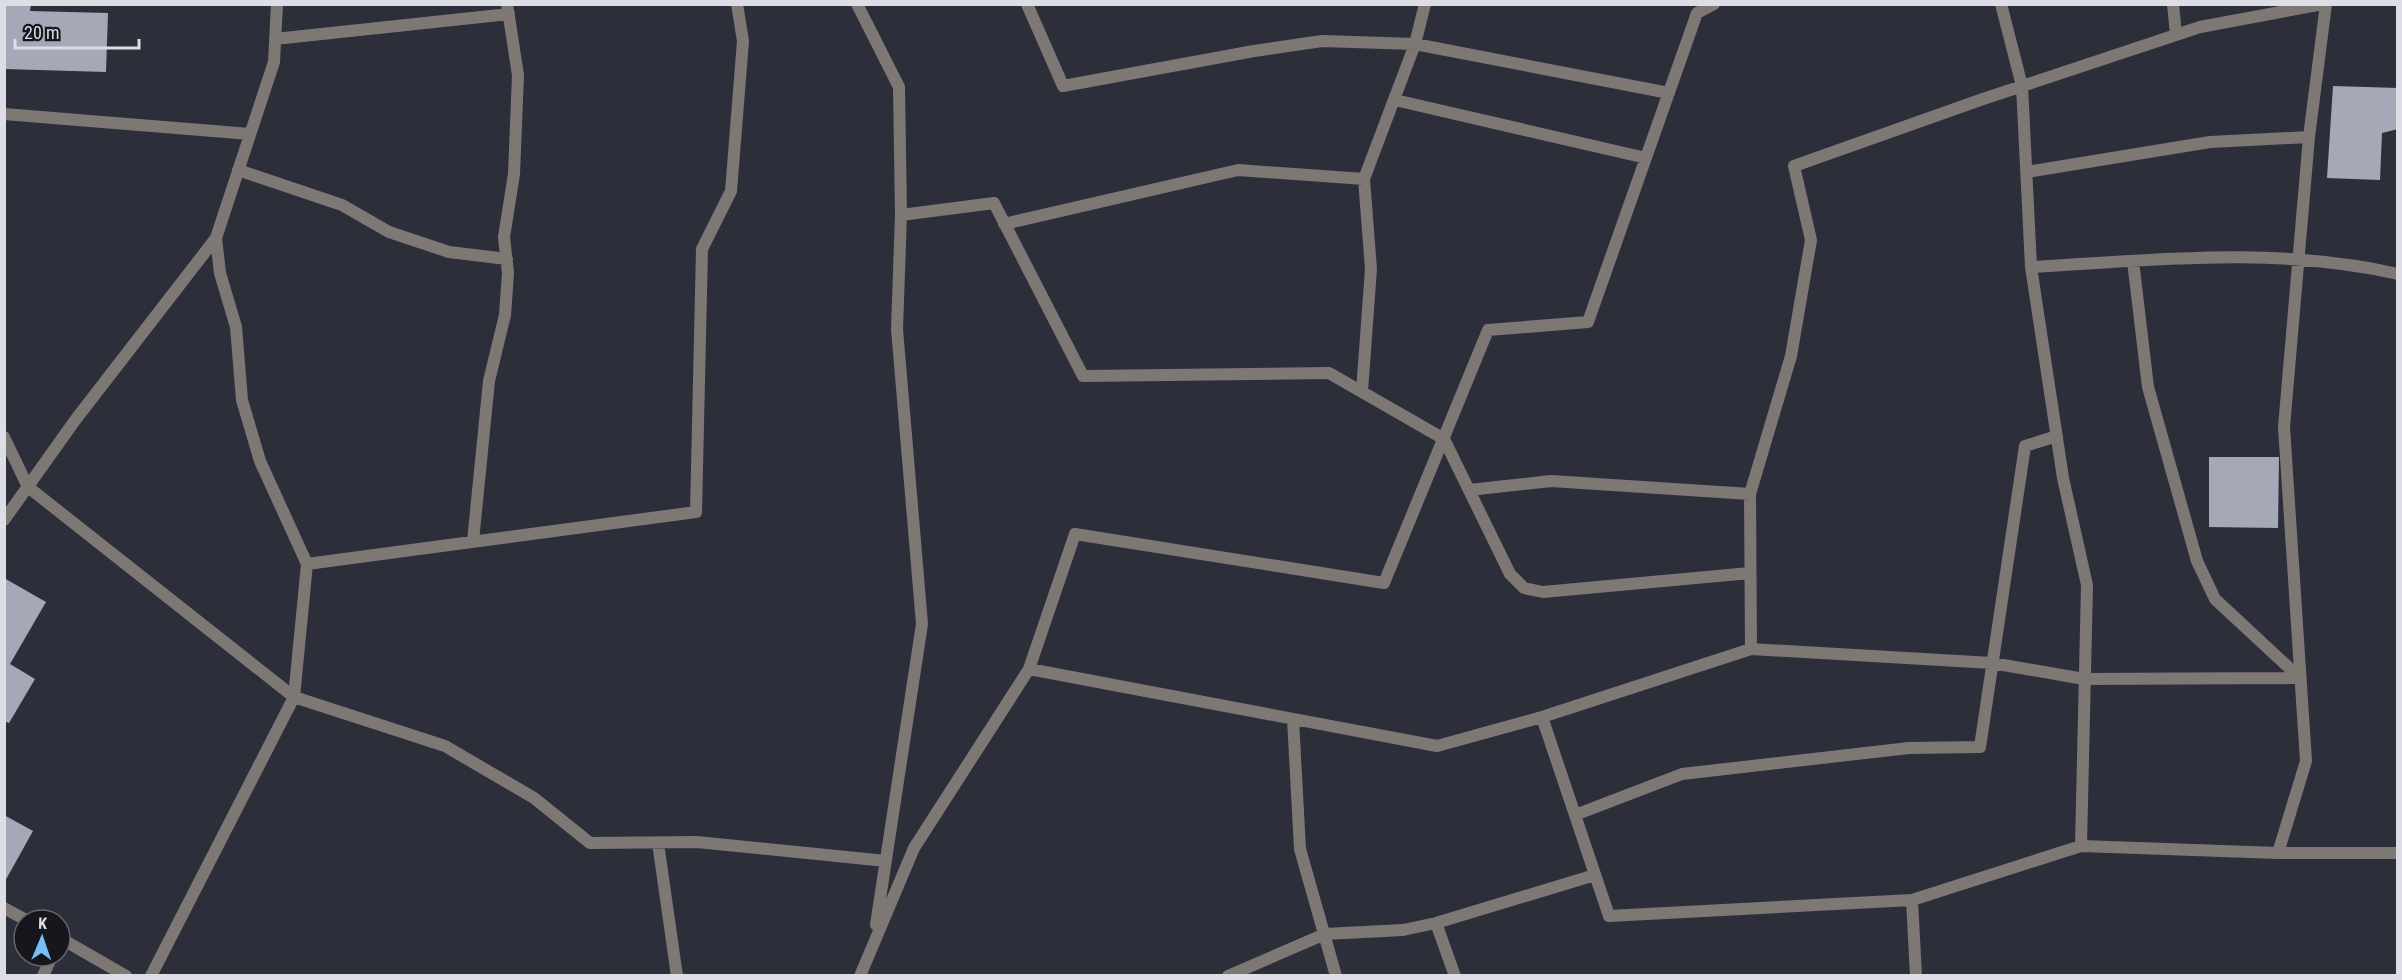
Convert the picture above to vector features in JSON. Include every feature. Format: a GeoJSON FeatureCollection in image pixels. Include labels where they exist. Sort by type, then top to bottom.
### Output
{"type":"FeatureCollection","features":[{"type":"Feature","properties":{"kind":"street"},"geometry":{"type":"LineString","coordinates":[[4,520],[76,419],[216,238],[274,62],[277,4]]}},
{"type":"Feature","properties":{"kind":"street"},"geometry":{"type":"LineString","coordinates":[[308,564],[696,512],[702,249],[731,191],[743,41],[737,4]]}},
{"type":"Feature","properties":{"kind":"street"},"geometry":{"type":"LineString","coordinates":[[857,4],[898,87],[901,215],[897,329],[922,624],[874,943]]}},
{"type":"Feature","properties":{"kind":"street"},"geometry":{"type":"LineString","coordinates":[[1027,4],[1063,87],[1254,51],[1322,41],[1415,44],[1669,93]]}},
{"type":"Feature","properties":{"kind":"street"},"geometry":{"type":"LineString","coordinates":[[1362,391],[1371,268],[1364,179],[1415,44],[1425,4]]}},
{"type":"Feature","properties":{"kind":"street"},"geometry":{"type":"LineString","coordinates":[[860,975],[914,848],[1029,669],[1075,534],[1384,584],[1488,330],[1588,322],[1697,13],[1714,4]]}},
{"type":"Feature","properties":{"kind":"street"},"geometry":{"type":"LineString","coordinates":[[2001,4],[2022,86],[2031,267],[2063,478],[2087,585],[2081,846]]}},
{"type":"Feature","properties":{"kind":"street"},"geometry":{"type":"LineString","coordinates":[[2173,4],[2176,35]]}},
{"type":"Feature","properties":{"kind":"street"},"geometry":{"type":"LineString","coordinates":[[1751,649],[1750,494],[1791,356],[1811,240],[1794,166],[2022,86],[2200,27],[2325,4],[2309,137],[2301,258],[2284,427],[2306,762],[2278,853]]}},
{"type":"Feature","properties":{"kind":"street"},"geometry":{"type":"LineString","coordinates":[[275,39],[508,9],[518,75],[514,174],[504,237],[507,259],[505,315],[489,381],[473,541]]}},
{"type":"Feature","properties":{"kind":"street"},"geometry":{"type":"LineString","coordinates":[[1395,100],[1646,158]]}},
{"type":"Feature","properties":{"kind":"street"},"geometry":{"type":"LineString","coordinates":[[4,114],[250,134]]}},
{"type":"Feature","properties":{"kind":"street"},"geometry":{"type":"LineString","coordinates":[[2027,172],[2210,142],[2309,137]]}},
{"type":"Feature","properties":{"kind":"street"},"geometry":{"type":"LineString","coordinates":[[238,170],[342,205],[389,232],[449,252],[507,259]]}},
{"type":"Feature","properties":{"kind":"street"},"geometry":{"type":"LineString","coordinates":[[1004,224],[1238,170],[1364,179]]}},
{"type":"Feature","properties":{"kind":"street"},"geometry":{"type":"LineString","coordinates":[[901,215],[994,203],[1083,376],[1329,373],[1444,439],[1510,574],[1524,588],[1543,592],[1750,573]]}},
{"type":"Feature","properties":{"kind":"street"},"geometry":{"type":"LineString","coordinates":[[151,975],[294,698],[308,564],[260,461],[245,410],[236,327],[220,273],[216,238]]}},
{"type":"Feature","properties":{"kind":"street"},"geometry":{"type":"LineString","coordinates":[[2031,267],[2220,256],[2301,258],[2397,274]]}},
{"type":"Feature","properties":{"kind":"street"},"geometry":{"type":"LineString","coordinates":[[2133,261],[2148,387],[2197,561],[2215,599],[2300,678]]}},
{"type":"Feature","properties":{"kind":"street"},"geometry":{"type":"LineString","coordinates":[[1575,815],[1682,774],[1909,748],[1980,747],[2025,446],[2057,436]]}},
{"type":"Feature","properties":{"kind":"street"},"geometry":{"type":"LineString","coordinates":[[4,437],[28,487],[294,698],[445,746],[534,798],[590,843],[697,842],[886,861]]}},
{"type":"Feature","properties":{"kind":"street"},"geometry":{"type":"LineString","coordinates":[[1469,490],[1551,481],[1750,494]]}},
{"type":"Feature","properties":{"kind":"street"},"geometry":{"type":"LineString","coordinates":[[1029,669],[1437,746],[1542,717],[1751,649],[1992,663],[2085,679],[2300,678]]}},
{"type":"Feature","properties":{"kind":"street"},"geometry":{"type":"LineString","coordinates":[[1542,717],[1609,916],[1912,900],[2081,846],[2278,853],[2397,854]]}},
{"type":"Feature","properties":{"kind":"street"},"geometry":{"type":"LineString","coordinates":[[1293,719],[1300,849],[1336,975]]}},
{"type":"Feature","properties":{"kind":"street"},"geometry":{"type":"LineString","coordinates":[[658,843],[676,975]]}},
{"type":"Feature","properties":{"kind":"street"},"geometry":{"type":"LineString","coordinates":[[1228,975],[1325,934],[1403,930],[1436,923],[1595,875]]}},
{"type":"Feature","properties":{"kind":"street"},"geometry":{"type":"LineString","coordinates":[[1912,900],[1916,975]]}},
{"type":"Feature","properties":{"kind":"street"},"geometry":{"type":"LineString","coordinates":[[1436,923],[1455,975]]}},
{"type":"Feature","properties":{"kind":"street"},"geometry":{"type":"LineString","coordinates":[[72,945],[126,975]]}},
{"type":"Feature","properties":{"kind":"building"},"geometry":{"type":"Polygon","coordinates":[[[4,4],[31,4],[30,11],[108,13],[106,72],[4,69],[4,4]]]}},
{"type":"Feature","properties":{"kind":"building"},"geometry":{"type":"Polygon","coordinates":[[[2333,86],[2398,88],[2398,129],[2382,133],[2380,180],[2327,178],[2333,86]]]}},
{"type":"Feature","properties":{"kind":"building"},"geometry":{"type":"Polygon","coordinates":[[[2209,457],[2279,457],[2278,528],[2209,527],[2209,457]]]}},
{"type":"Feature","properties":{"kind":"building"},"geometry":{"type":"Polygon","coordinates":[[[4,578],[46,602],[10,664],[35,679],[9,723],[4,721],[4,578]]]}},
{"type":"Feature","properties":{"kind":"building"},"geometry":{"type":"Polygon","coordinates":[[[4,815],[33,831],[4,883],[4,815]]]}}]}
